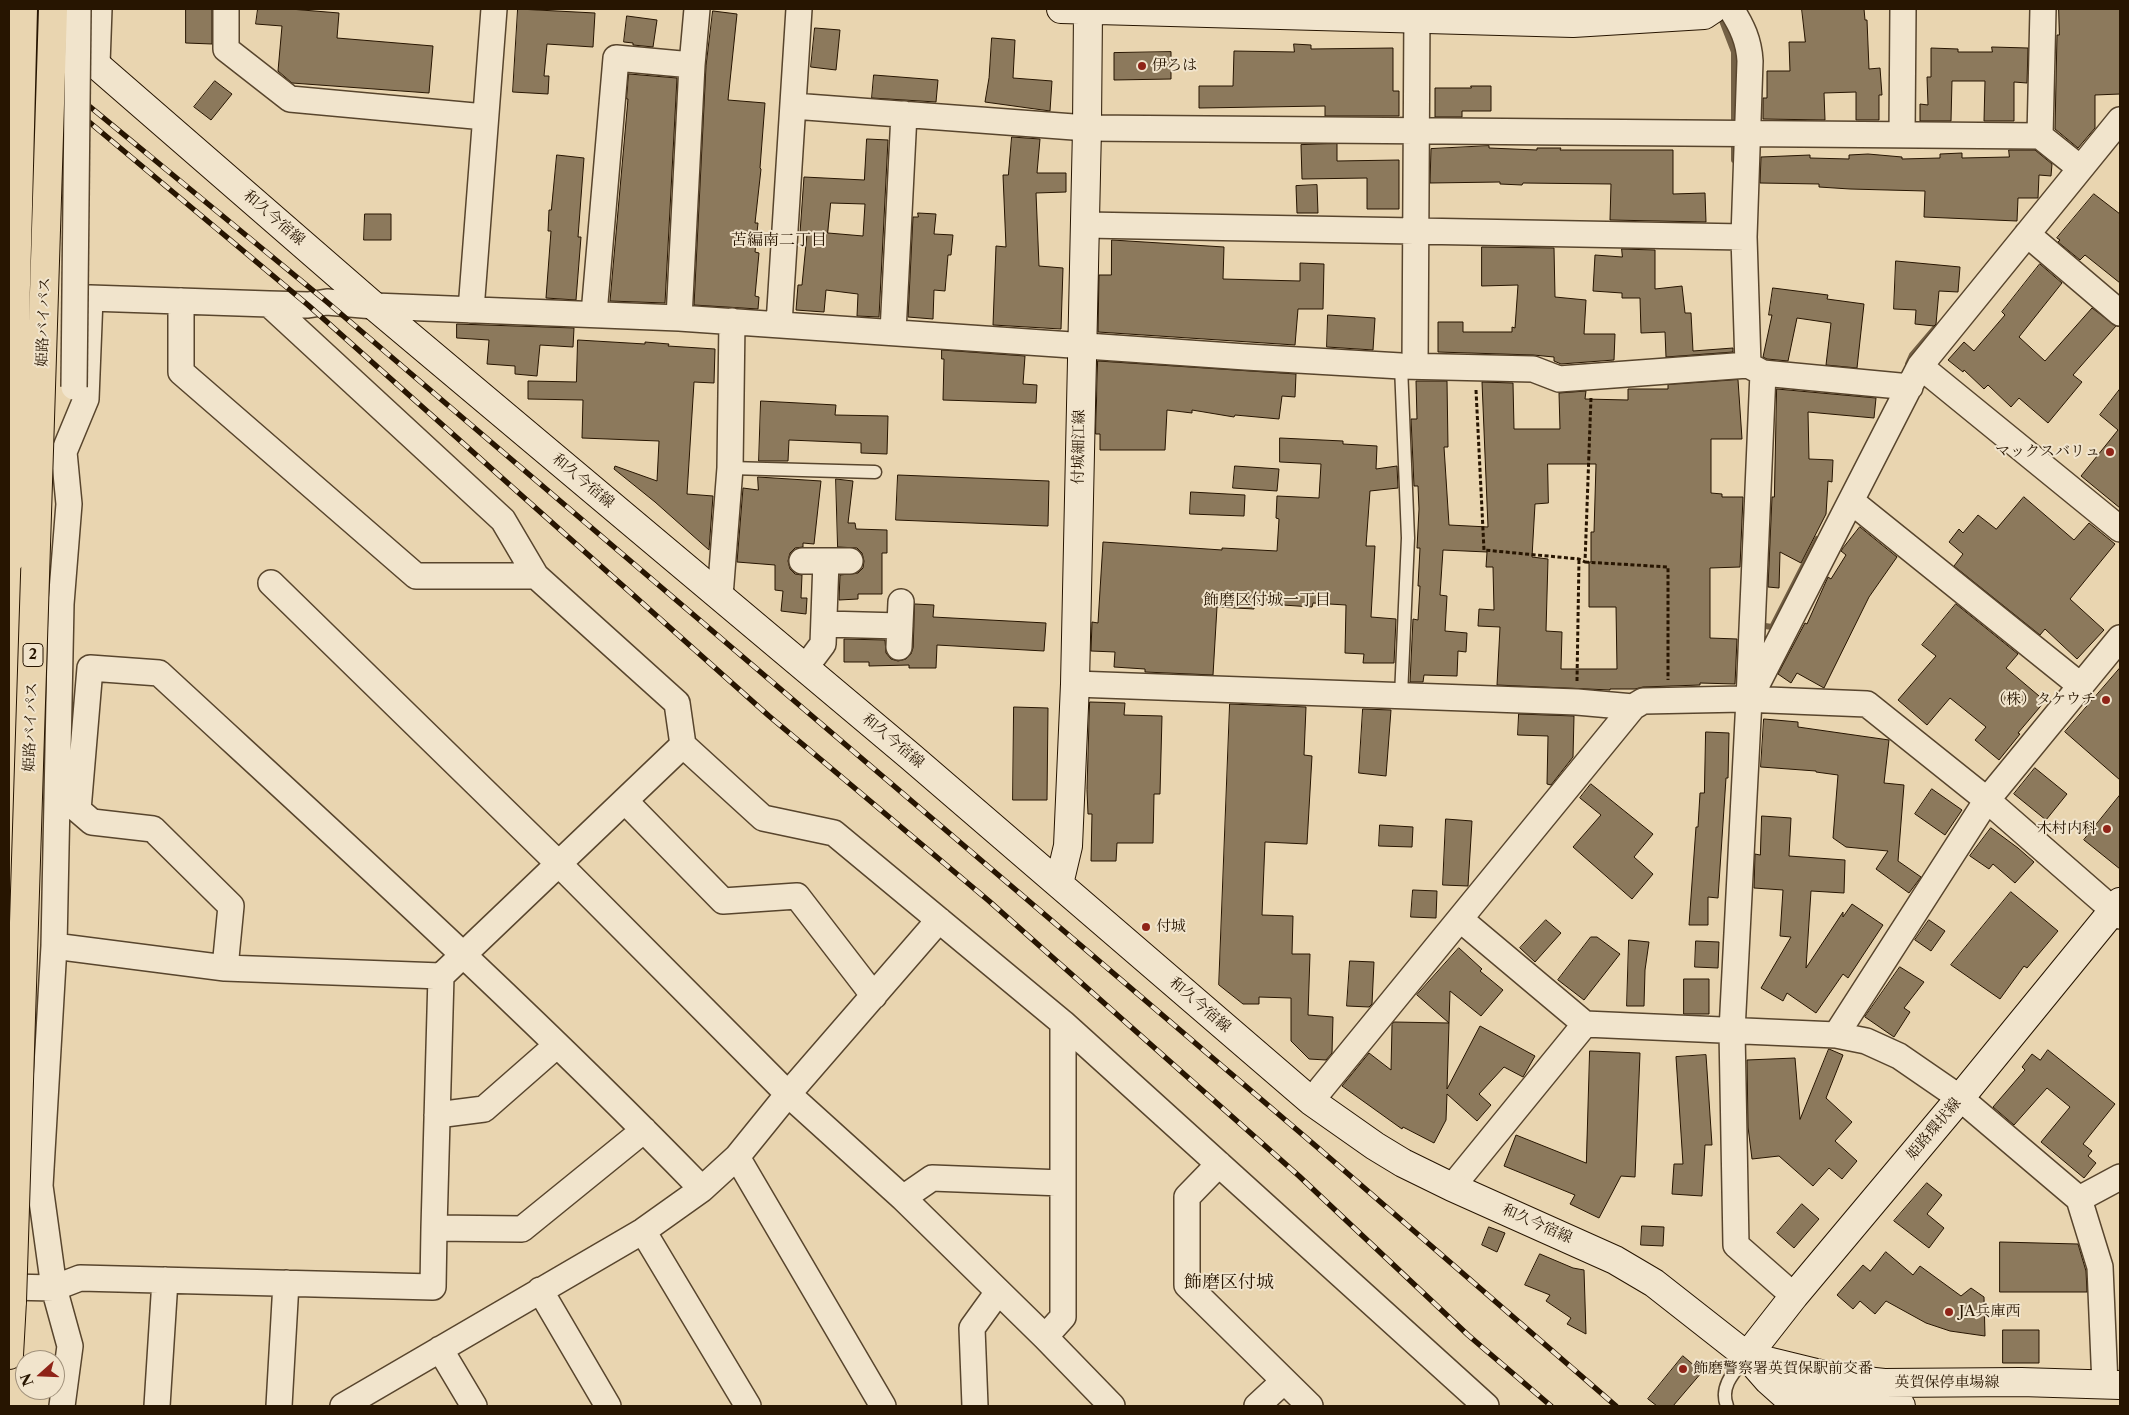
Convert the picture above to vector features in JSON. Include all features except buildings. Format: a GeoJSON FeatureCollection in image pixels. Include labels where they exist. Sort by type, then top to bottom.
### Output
{"type":"FeatureCollection","features":[{"type":"Feature","properties":{"kind":"highway","name":"姫路バイパス"},"geometry":{"type":"LineString","coordinates":[[9,560],[23,9]]}},
{"type":"Feature","properties":{"kind":"highway","name":"姫路バイパス"},"geometry":{"type":"LineString","coordinates":[[9,1355],[53,9]]}},
{"type":"Feature","properties":{"kind":"main road","name":"和久今宿線"},"geometry":{"type":"LineString","coordinates":[[32,9],[374,306],[805,668],[1311,1101],[1375,1146],[1452,1187],[1615,1260],[1654,1283],[1747,1356],[1768,1380],[1797,1406]]}},
{"type":"Feature","properties":{"kind":"main road"},"geometry":{"type":"LineString","coordinates":[[1079,9],[1417,13],[1573,23],[1704,15],[1713,9]]}},
{"type":"Feature","properties":{"kind":"main road","name":"付城細江線"},"geometry":{"type":"LineString","coordinates":[[1059,884],[1068,846],[1075,684],[1087,128],[1079,9]]}},
{"type":"Feature","properties":{"kind":"main road","name":"姫路環状線"},"geometry":{"type":"LineString","coordinates":[[1747,1356],[1794,1296],[2118,909]]}},
{"type":"Feature","properties":{"kind":"main road","name":"英賀保停車場線"},"geometry":{"type":"LineString","coordinates":[[1747,1356],[1837,1378],[1884,1383],[2113,1385]]}},
{"type":"Feature","properties":{"kind":"main road","name":"英賀保停車場線"},"geometry":{"type":"LineString","coordinates":[[1768,1380],[1808,1395],[1901,1406]]}},
{"type":"Feature","properties":{"kind":"street"},"geometry":{"type":"LineString","coordinates":[[62,1406],[70,1346],[54,1288],[40,1186],[54,946],[61,604],[69,504],[64,452],[66,406],[74,387],[78,9]]}},
{"type":"Feature","properties":{"kind":"street"},"geometry":{"type":"LineString","coordinates":[[97,64],[99,9]]}},
{"type":"Feature","properties":{"kind":"street"},"geometry":{"type":"LineString","coordinates":[[226,9],[226,49],[290,99],[485,118]]}},
{"type":"Feature","properties":{"kind":"street"},"geometry":{"type":"LineString","coordinates":[[471,310],[494,9]]}},
{"type":"Feature","properties":{"kind":"street"},"geometry":{"type":"LineString","coordinates":[[679,318],[692,65],[697,9]]}},
{"type":"Feature","properties":{"kind":"street"},"geometry":{"type":"LineString","coordinates":[[779,324],[800,9]]}},
{"type":"Feature","properties":{"kind":"street"},"geometry":{"type":"LineString","coordinates":[[1731,9],[1741,23],[1749,44],[1744,237],[1755,369],[1749,699],[1732,1031],[1736,1245],[1794,1296]]}},
{"type":"Feature","properties":{"kind":"street"},"geometry":{"type":"LineString","coordinates":[[1902,134],[1903,9]]}},
{"type":"Feature","properties":{"kind":"street"},"geometry":{"type":"LineString","coordinates":[[2040,136],[2043,9]]}},
{"type":"Feature","properties":{"kind":"street"},"geometry":{"type":"LineString","coordinates":[[1408,365],[1416,230],[1417,13]]}},
{"type":"Feature","properties":{"kind":"street"},"geometry":{"type":"LineString","coordinates":[[594,314],[616,58],[692,65]]}},
{"type":"Feature","properties":{"kind":"street"},"geometry":{"type":"LineString","coordinates":[[793,106],[1087,128],[2040,136],[2080,168]]}},
{"type":"Feature","properties":{"kind":"street"},"geometry":{"type":"LineString","coordinates":[[893,332],[904,114]]}},
{"type":"Feature","properties":{"kind":"street"},"geometry":{"type":"LineString","coordinates":[[1749,699],[1915,377],[2080,168],[2120,122]]}},
{"type":"Feature","properties":{"kind":"street"},"geometry":{"type":"LineString","coordinates":[[1085,225],[1744,237]]}},
{"type":"Feature","properties":{"kind":"street"},"geometry":{"type":"LineString","coordinates":[[2027,234],[2120,313]]}},
{"type":"Feature","properties":{"kind":"street"},"geometry":{"type":"LineString","coordinates":[[64,452],[86,399],[90,298],[308,305],[326,302],[374,306],[679,318],[1081,346],[1408,365],[1533,369],[1560,379],[1755,369],[1915,377],[2120,529]]}},
{"type":"Feature","properties":{"kind":"street"},"geometry":{"type":"LineString","coordinates":[[181,301],[181,372],[416,576],[536,576]]}},
{"type":"Feature","properties":{"kind":"street"},"geometry":{"type":"LineString","coordinates":[[269,304],[503,520],[536,576],[677,704],[683,745],[762,818],[834,833],[1063,1023],[1486,1406]]}},
{"type":"Feature","properties":{"kind":"street"},"geometry":{"type":"LineString","coordinates":[[720,596],[730,468],[732,321]]}},
{"type":"Feature","properties":{"kind":"street"},"geometry":{"type":"LineString","coordinates":[[1851,501],[2081,686]]}},
{"type":"Feature","properties":{"kind":"street"},"geometry":{"type":"LineString","coordinates":[[805,668],[823,644],[826,561]]}},
{"type":"Feature","properties":{"kind":"street"},"geometry":{"type":"LineString","coordinates":[[271,583],[559,864],[788,1094],[903,1198],[1045,1337],[1112,1406]]}},
{"type":"Feature","properties":{"kind":"street"},"geometry":{"type":"LineString","coordinates":[[825,624],[900,625]]}},
{"type":"Feature","properties":{"kind":"street"},"geometry":{"type":"LineString","coordinates":[[1836,1035],[1987,800],[2120,638]]}},
{"type":"Feature","properties":{"kind":"street"},"geometry":{"type":"LineString","coordinates":[[225,968],[231,906],[153,829],[92,822],[78,810],[90,668],[158,673],[464,955],[702,1189]]}},
{"type":"Feature","properties":{"kind":"street"},"geometry":{"type":"LineString","coordinates":[[59,679],[89,683]]}},
{"type":"Feature","properties":{"kind":"street"},"geometry":{"type":"LineString","coordinates":[[1075,684],[1577,702],[1634,707]]}},
{"type":"Feature","properties":{"kind":"street"},"geometry":{"type":"LineString","coordinates":[[1311,1101],[1634,707],[1643,701],[1749,699],[1867,704],[1987,800],[2118,909]]}},
{"type":"Feature","properties":{"kind":"street"},"geometry":{"type":"LineString","coordinates":[[54,946],[225,968],[441,976],[683,745]]}},
{"type":"Feature","properties":{"kind":"street"},"geometry":{"type":"LineString","coordinates":[[625,801],[723,901],[797,896],[874,996]]}},
{"type":"Feature","properties":{"kind":"street"},"geometry":{"type":"LineString","coordinates":[[1460,919],[1585,1024],[1836,1035],[1866,1041],[1898,1056],[1960,1098],[2079,1199],[2100,1267],[2113,1385]]}},
{"type":"Feature","properties":{"kind":"street"},"geometry":{"type":"LineString","coordinates":[[342,1406],[643,1231],[702,1189],[737,1157],[788,1094],[939,920]]}},
{"type":"Feature","properties":{"kind":"street"},"geometry":{"type":"LineString","coordinates":[[10,1294],[54,1288],[80,1278],[433,1287],[441,976]]}},
{"type":"Feature","properties":{"kind":"street"},"geometry":{"type":"LineString","coordinates":[[1045,1337],[1063,1317],[1063,1023]]}},
{"type":"Feature","properties":{"kind":"street"},"geometry":{"type":"LineString","coordinates":[[1452,1187],[1585,1024]]}},
{"type":"Feature","properties":{"kind":"street"},"geometry":{"type":"LineString","coordinates":[[437,1115],[484,1109],[556,1045]]}},
{"type":"Feature","properties":{"kind":"street"},"geometry":{"type":"LineString","coordinates":[[434,1228],[522,1229],[644,1130]]}},
{"type":"Feature","properties":{"kind":"street"},"geometry":{"type":"LineString","coordinates":[[737,1157],[883,1406]]}},
{"type":"Feature","properties":{"kind":"street"},"geometry":{"type":"LineString","coordinates":[[1219,1164],[1187,1197],[1188,1285],[1310,1406]]}},
{"type":"Feature","properties":{"kind":"street"},"geometry":{"type":"LineString","coordinates":[[2079,1199],[2120,1177]]}},
{"type":"Feature","properties":{"kind":"street"},"geometry":{"type":"LineString","coordinates":[[903,1198],[932,1178],[1062,1183]]}},
{"type":"Feature","properties":{"kind":"street"},"geometry":{"type":"LineString","coordinates":[[643,1231],[748,1406]]}},
{"type":"Feature","properties":{"kind":"street"},"geometry":{"type":"LineString","coordinates":[[157,1406],[164,1280]]}},
{"type":"Feature","properties":{"kind":"street"},"geometry":{"type":"LineString","coordinates":[[279,1406],[286,1283]]}},
{"type":"Feature","properties":{"kind":"street"},"geometry":{"type":"LineString","coordinates":[[540,1290],[608,1406]]}},
{"type":"Feature","properties":{"kind":"street"},"geometry":{"type":"LineString","coordinates":[[975,1406],[972,1328],[998,1292]]}},
{"type":"Feature","properties":{"kind":"street"},"geometry":{"type":"LineString","coordinates":[[440,1349],[474,1406]]}},
{"type":"Feature","properties":{"kind":"street"},"geometry":{"type":"LineString","coordinates":[[1257,1406],[1284,1381]]}},
{"type":"Feature","properties":{"kind":"lane"},"geometry":{"type":"LineString","coordinates":[[1401,696],[1408,538],[1408,365]]}},
{"type":"Feature","properties":{"kind":"lane"},"geometry":{"type":"LineString","coordinates":[[730,468],[875,472]]}},
{"type":"Feature","properties":{"kind":"lane"},"geometry":{"type":"LineString","coordinates":[[1727,1406],[1724,1400],[1726,1385],[1747,1356]]}},
{"type":"Feature","properties":{"kind":"path"},"geometry":{"type":"LineString","coordinates":[[1474,367],[1484,550],[1579,559],[1584,562],[1668,567],[1668,700]]}},
{"type":"Feature","properties":{"kind":"path"},"geometry":{"type":"LineString","coordinates":[[1584,562],[1592,376]]}},
{"type":"Feature","properties":{"kind":"path"},"geometry":{"type":"LineString","coordinates":[[1577,702],[1579,559]]}},
{"type":"Feature","properties":{"kind":"waterway"},"geometry":{"type":"LineString","coordinates":[[1719,13],[1734,52],[1734,128]]}},
{"type":"Feature","properties":{"kind":"waterway"},"geometry":{"type":"LineString","coordinates":[[1734,138],[1734,160]]}},
{"type":"Feature","properties":{"kind":"waterway"},"geometry":{"type":"LineString","coordinates":[[1908,364],[1912,355],[1935,328]]}},
{"type":"Feature","properties":{"kind":"waterway"},"geometry":{"type":"LineString","coordinates":[[1758,625],[1772,627],[1817,539]]}},
{"type":"Feature","properties":{"kind":"railway"},"geometry":{"type":"LineString","coordinates":[[9,40],[327,302],[1317,1147],[1616,1406]]}},
{"type":"Feature","properties":{"kind":"railway"},"geometry":{"type":"LineString","coordinates":[[9,55],[308,305],[769,716],[989,901],[1299,1176],[1468,1335],[1551,1406]]}},
{"type":"Feature","properties":{"kind":"place","name":"伊ろは"},"geometry":{"type":"Point","coordinates":[1142,66]}},
{"type":"Feature","properties":{"kind":"place","name":"マックスバリュ"},"geometry":{"type":"Point","coordinates":[2110,452]}},
{"type":"Feature","properties":{"kind":"place","name":"（株）タケウチ"},"geometry":{"type":"Point","coordinates":[2106,700]}},
{"type":"Feature","properties":{"kind":"place","name":"木村内科"},"geometry":{"type":"Point","coordinates":[2107,829]}},
{"type":"Feature","properties":{"kind":"place","name":"付城"},"geometry":{"type":"Point","coordinates":[1146,927]}},
{"type":"Feature","properties":{"kind":"place","name":"JA兵庫西"},"geometry":{"type":"Point","coordinates":[1949,1312]}},
{"type":"Feature","properties":{"kind":"place","name":"飾磨警察署英賀保駅前交番"},"geometry":{"type":"Point","coordinates":[1683,1369]}},
{"type":"Feature","properties":{"kind":"district","name":"苫編南二丁目"},"geometry":{"type":"Point","coordinates":[779,240]}},
{"type":"Feature","properties":{"kind":"district","name":"飾磨区付城一丁目"},"geometry":{"type":"Point","coordinates":[1267,600]}},
{"type":"Feature","properties":{"kind":"district","name":"飾磨区付城"},"geometry":{"type":"Point","coordinates":[1229,1283]}}]}
